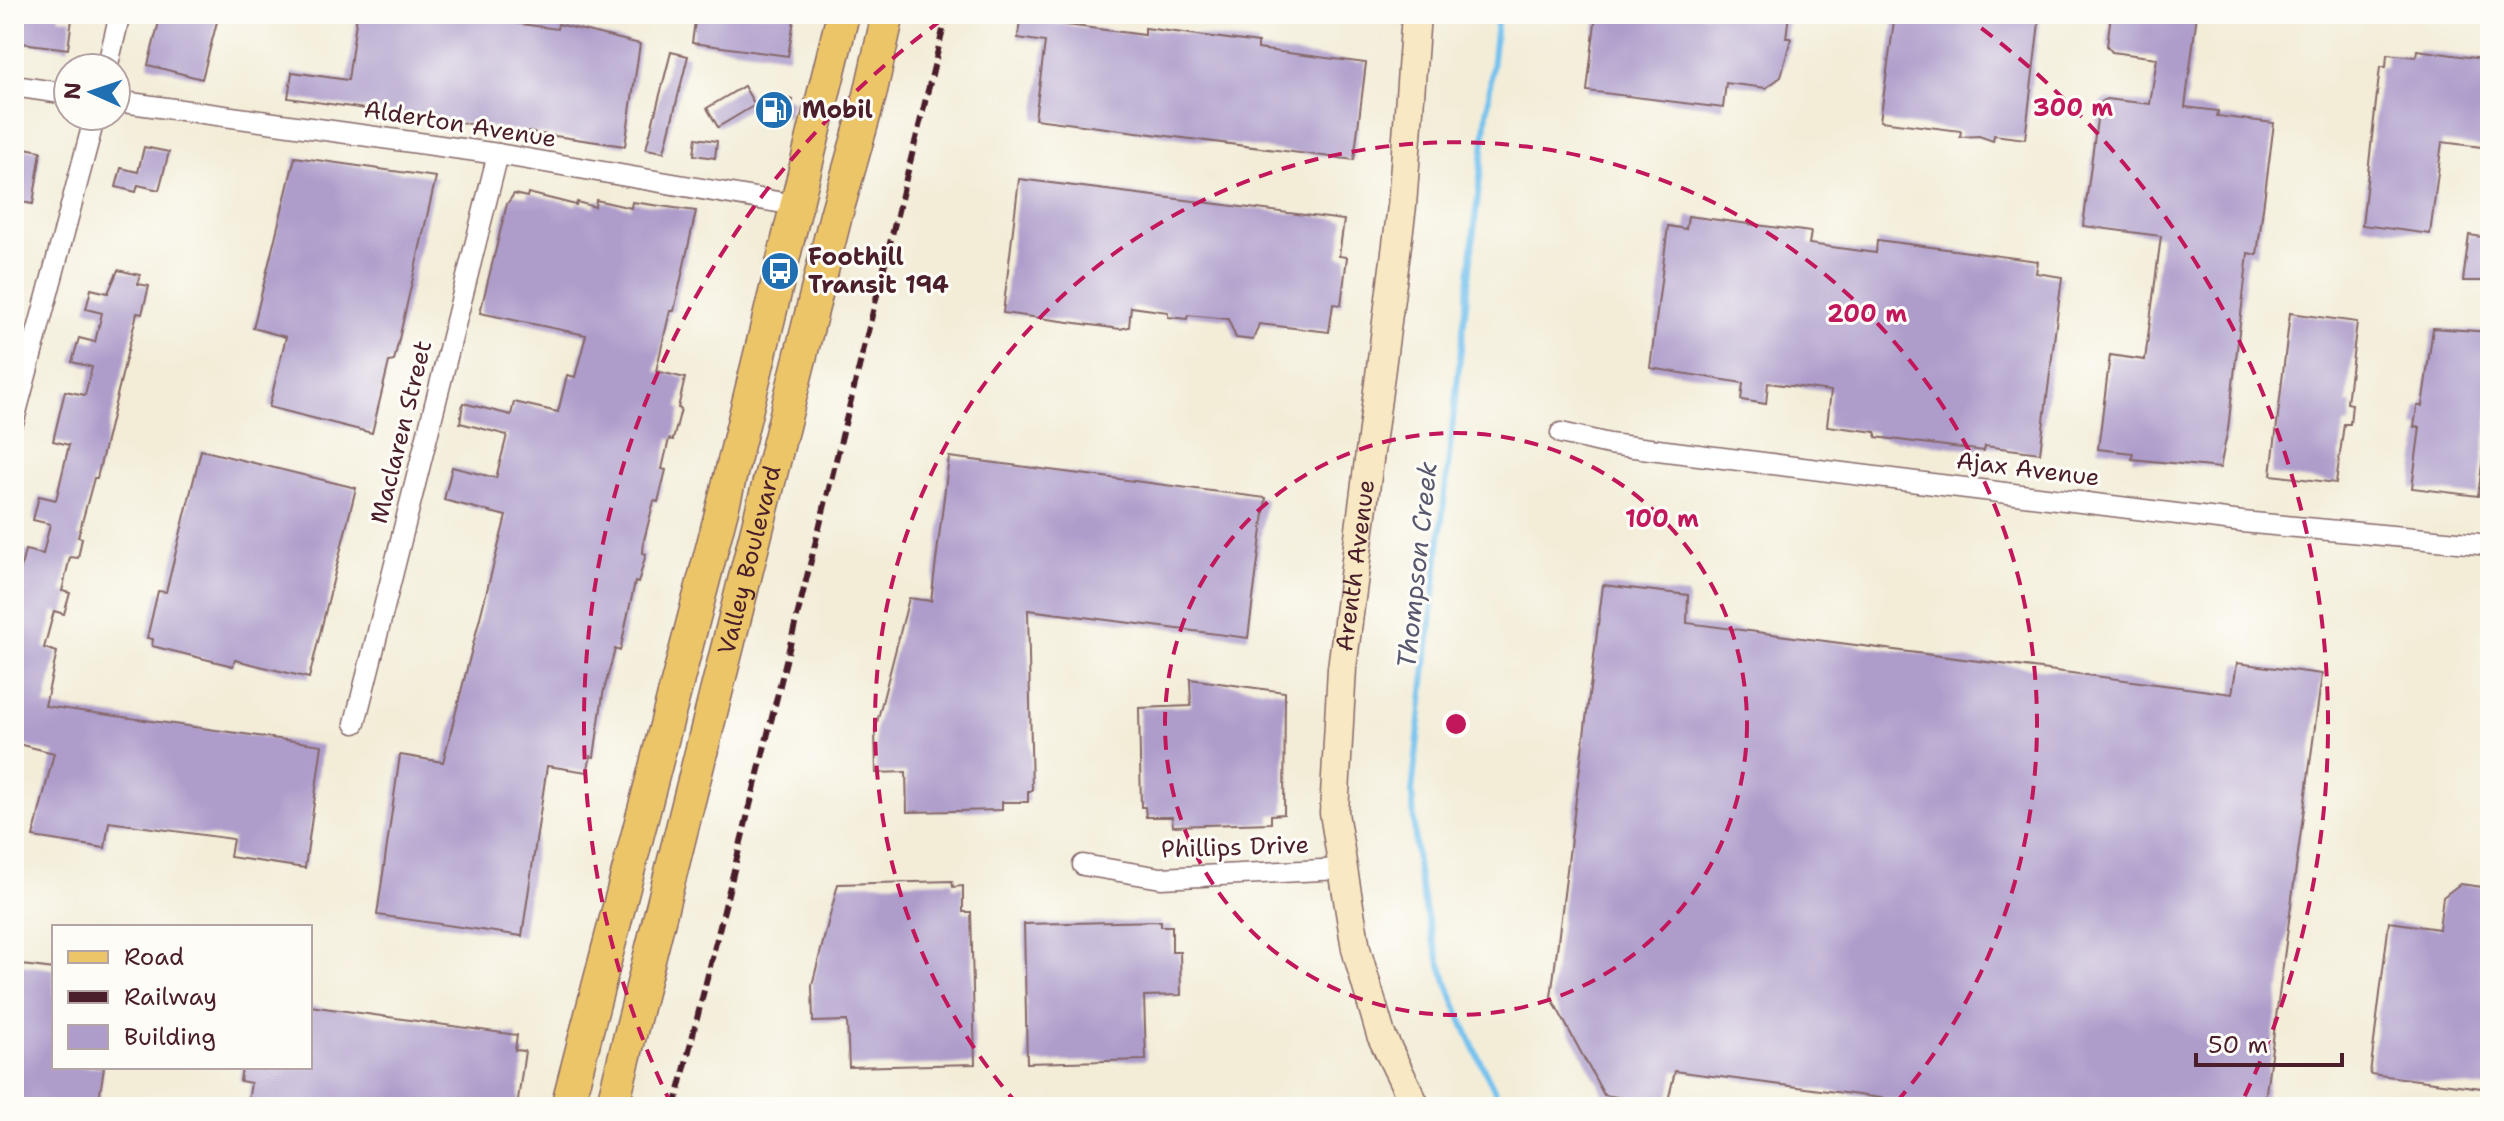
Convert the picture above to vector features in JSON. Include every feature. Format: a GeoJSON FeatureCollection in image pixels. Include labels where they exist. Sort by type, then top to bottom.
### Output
{"type":"FeatureCollection","features":[{"type":"Feature","properties":{"kind":"main road","name":"Valley Boulevard"},"geometry":{"type":"LineString","coordinates":[[567,1107],[725,498],[843,14]]}},
{"type":"Feature","properties":{"kind":"main road","name":"Valley Boulevard"},"geometry":{"type":"LineString","coordinates":[[612,1107],[888,14]]}},
{"type":"Feature","properties":{"kind":"main road"},"geometry":{"type":"LineString","coordinates":[[795,205],[836,215]]}},
{"type":"Feature","properties":{"kind":"main road"},"geometry":{"type":"LineString","coordinates":[[605,956],[616,969],[618,990],[612,1107]]}},
{"type":"Feature","properties":{"kind":"street"},"geometry":{"type":"LineString","coordinates":[[111,52],[120,14]]}},
{"type":"Feature","properties":{"kind":"street","name":"Arenth Avenue"},"geometry":{"type":"LineString","coordinates":[[1416,14],[1402,206],[1342,668],[1334,813],[1356,949],[1381,1035],[1416,1107]]}},
{"type":"Feature","properties":{"kind":"street"},"geometry":{"type":"LineString","coordinates":[[14,86],[52,92]]}},
{"type":"Feature","properties":{"kind":"street","name":"Alderton Avenue"},"geometry":{"type":"LineString","coordinates":[[132,103],[498,154],[795,205]]}},
{"type":"Feature","properties":{"kind":"street"},"geometry":{"type":"LineString","coordinates":[[14,420],[22,359],[90,132]]}},
{"type":"Feature","properties":{"kind":"street","name":"Maclaren Street"},"geometry":{"type":"LineString","coordinates":[[355,723],[498,154]]}},
{"type":"Feature","properties":{"kind":"street","name":"Ajax Avenue"},"geometry":{"type":"LineString","coordinates":[[1561,433],[1609,444],[2242,522],[2490,545]]}},
{"type":"Feature","properties":{"kind":"street","name":"Phillips Drive"},"geometry":{"type":"LineString","coordinates":[[1083,865],[1161,878],[1342,869]]}},
{"type":"Feature","properties":{"kind":"building"},"geometry":{"type":"Polygon","coordinates":[[[14,14],[60,14],[59,18],[72,19],[68,49],[14,42],[14,14]]]}},
{"type":"Feature","properties":{"kind":"building"},"geometry":{"type":"Polygon","coordinates":[[[161,14],[219,14],[202,79],[148,65],[161,14]]]}},
{"type":"Feature","properties":{"kind":"building"},"geometry":{"type":"Polygon","coordinates":[[[357,14],[450,14],[557,29],[558,24],[640,44],[625,146],[288,98],[292,72],[348,80],[357,14]]]}},
{"type":"Feature","properties":{"kind":"building"},"geometry":{"type":"Polygon","coordinates":[[[696,14],[795,14],[788,56],[692,43],[696,14]]]}},
{"type":"Feature","properties":{"kind":"building"},"geometry":{"type":"Polygon","coordinates":[[[1596,14],[1789,14],[1786,38],[1791,38],[1781,77],[1766,88],[1726,83],[1723,108],[1587,91],[1596,14]]]}},
{"type":"Feature","properties":{"kind":"building"},"geometry":{"type":"Polygon","coordinates":[[[1895,14],[2040,14],[2025,139],[1994,135],[1993,141],[1979,136],[1960,137],[1961,131],[1880,121],[1895,14]]]}},
{"type":"Feature","properties":{"kind":"building"},"geometry":{"type":"Polygon","coordinates":[[[2111,14],[2197,14],[2185,107],[2218,111],[2217,116],[2274,123],[2257,255],[2248,253],[2228,429],[2220,468],[2132,459],[2133,453],[2098,449],[2110,355],[2145,360],[2161,236],[2083,226],[2099,104],[2106,99],[2150,104],[2157,58],[2112,52],[2107,46],[2111,14]]]}},
{"type":"Feature","properties":{"kind":"building"},"geometry":{"type":"Polygon","coordinates":[[[1020,19],[1145,35],[1145,28],[1258,43],[1258,49],[1366,63],[1354,160],[1035,119],[1045,42],[1018,38],[1020,19]]]}},
{"type":"Feature","properties":{"kind":"building"},"geometry":{"type":"Polygon","coordinates":[[[2417,50],[2490,60],[2490,148],[2442,142],[2430,234],[2362,225],[2380,67],[2386,67],[2387,54],[2416,57],[2417,50]]]}},
{"type":"Feature","properties":{"kind":"building"},"geometry":{"type":"Polygon","coordinates":[[[671,52],[688,56],[664,152],[646,149],[671,52]]]}},
{"type":"Feature","properties":{"kind":"building"},"geometry":{"type":"Polygon","coordinates":[[[744,86],[755,105],[718,127],[707,108],[744,86]]]}},
{"type":"Feature","properties":{"kind":"building"},"geometry":{"type":"Polygon","coordinates":[[[773,95],[793,100],[788,117],[769,112],[773,95]]]}},
{"type":"Feature","properties":{"kind":"building"},"geometry":{"type":"Polygon","coordinates":[[[696,138],[717,141],[715,158],[694,155],[696,138]]]}},
{"type":"Feature","properties":{"kind":"building"},"geometry":{"type":"Polygon","coordinates":[[[14,146],[41,151],[33,204],[15,201],[14,146]]]}},
{"type":"Feature","properties":{"kind":"building"},"geometry":{"type":"Polygon","coordinates":[[[144,147],[169,152],[159,190],[138,185],[136,192],[116,187],[121,168],[138,172],[144,147]]]}},
{"type":"Feature","properties":{"kind":"building"},"geometry":{"type":"Polygon","coordinates":[[[295,157],[436,177],[394,361],[389,362],[372,433],[269,407],[286,337],[253,328],[295,157]]]}},
{"type":"Feature","properties":{"kind":"building"},"geometry":{"type":"Polygon","coordinates":[[[1019,179],[1344,220],[1339,256],[1347,257],[1341,305],[1333,304],[1329,332],[1259,324],[1253,340],[1236,338],[1228,319],[1188,315],[1187,319],[1168,317],[1168,312],[1131,307],[1129,327],[1120,329],[1003,313],[1019,179]]]}},
{"type":"Feature","properties":{"kind":"building"},"geometry":{"type":"Polygon","coordinates":[[[528,193],[576,205],[577,202],[595,207],[596,200],[631,208],[632,202],[696,211],[674,311],[670,311],[656,371],[685,378],[678,408],[681,409],[673,440],[669,439],[662,469],[666,470],[644,540],[643,553],[646,554],[638,583],[635,582],[620,651],[615,649],[603,694],[594,757],[591,756],[587,772],[547,766],[522,936],[377,915],[400,755],[443,762],[506,516],[444,500],[452,467],[496,478],[507,435],[460,423],[463,403],[511,415],[514,402],[558,412],[567,375],[575,377],[586,335],[480,313],[507,204],[514,194],[527,197],[528,193]]]}},
{"type":"Feature","properties":{"kind":"building"},"geometry":{"type":"Polygon","coordinates":[[[1688,216],[1811,232],[1809,244],[1876,253],[1877,240],[2038,261],[2036,273],[2062,277],[2040,453],[1985,446],[1984,451],[1876,437],[1876,432],[1827,426],[1831,391],[1768,383],[1766,404],[1741,400],[1743,383],[1650,368],[1668,226],[1686,229],[1688,216]]]}},
{"type":"Feature","properties":{"kind":"building"},"geometry":{"type":"Polygon","coordinates":[[[2469,235],[2490,238],[2490,281],[2463,281],[2469,235]]]}},
{"type":"Feature","properties":{"kind":"building"},"geometry":{"type":"Polygon","coordinates":[[[118,270],[140,275],[138,284],[149,286],[142,314],[137,313],[97,478],[94,478],[78,537],[82,538],[78,558],[70,557],[62,591],[70,593],[64,614],[54,611],[44,648],[57,652],[45,706],[322,745],[305,868],[230,857],[233,839],[109,822],[105,848],[33,837],[54,753],[14,743],[14,597],[25,550],[43,554],[50,524],[33,520],[39,496],[56,500],[69,445],[53,441],[65,391],[85,395],[92,367],[72,362],[79,338],[95,342],[102,313],[86,309],[91,289],[108,293],[118,270]]]}},
{"type":"Feature","properties":{"kind":"building"},"geometry":{"type":"Polygon","coordinates":[[[2290,313],[2357,322],[2347,403],[2352,404],[2350,424],[2344,424],[2336,483],[2271,475],[2290,313]]]}},
{"type":"Feature","properties":{"kind":"building"},"geometry":{"type":"Polygon","coordinates":[[[2433,328],[2490,332],[2490,400],[2478,496],[2412,488],[2420,427],[2414,427],[2417,406],[2422,406],[2433,328]]]}},
{"type":"Feature","properties":{"kind":"building"},"geometry":{"type":"Polygon","coordinates":[[[201,450],[356,488],[309,678],[235,660],[233,666],[152,646],[153,639],[147,638],[158,591],[166,592],[201,450]]]}},
{"type":"Feature","properties":{"kind":"building"},"geometry":{"type":"Polygon","coordinates":[[[949,457],[1266,498],[1248,638],[1028,610],[1032,791],[1028,791],[1028,802],[1002,802],[1002,810],[907,812],[906,772],[876,773],[875,730],[909,598],[931,601],[949,457]]]}},
{"type":"Feature","properties":{"kind":"building"},"geometry":{"type":"Polygon","coordinates":[[[1603,585],[1688,595],[1687,623],[2232,694],[2237,663],[2322,674],[2264,1107],[1950,1107],[1675,1071],[1667,1105],[1604,1095],[1551,997],[1603,585]]]}},
{"type":"Feature","properties":{"kind":"building"},"geometry":{"type":"Polygon","coordinates":[[[1190,679],[1285,692],[1284,814],[1271,815],[1271,823],[1173,826],[1172,817],[1146,817],[1145,807],[1141,807],[1139,708],[1191,706],[1190,679]]]}},
{"type":"Feature","properties":{"kind":"building"},"geometry":{"type":"Polygon","coordinates":[[[952,881],[953,887],[963,886],[963,912],[971,912],[975,1064],[849,1067],[847,1021],[813,1022],[812,985],[838,884],[952,881]]]}},
{"type":"Feature","properties":{"kind":"building"},"geometry":{"type":"Polygon","coordinates":[[[2460,884],[2490,888],[2490,1089],[2370,1074],[2389,922],[2439,929],[2443,897],[2460,884]]]}},
{"type":"Feature","properties":{"kind":"building"},"geometry":{"type":"Polygon","coordinates":[[[1161,921],[1161,926],[1172,926],[1172,952],[1180,952],[1181,995],[1144,996],[1146,1060],[1027,1063],[1024,924],[1161,921]]]}},
{"type":"Feature","properties":{"kind":"building"},"geometry":{"type":"Polygon","coordinates":[[[14,964],[52,969],[52,1069],[104,1069],[98,1107],[14,1107],[14,964]]]}},
{"type":"Feature","properties":{"kind":"building"},"geometry":{"type":"Polygon","coordinates":[[[312,1006],[517,1035],[515,1050],[525,1051],[517,1107],[247,1107],[251,1083],[240,1081],[242,1069],[312,1069],[312,1006]]]}},
{"type":"Feature","properties":{"kind":"waterway","name":"Thompson Creek"},"geometry":{"type":"LineString","coordinates":[[1498,14],[1412,792],[1418,872],[1434,942],[1464,1026],[1503,1107]]}},
{"type":"Feature","properties":{"kind":"railway"},"geometry":{"type":"LineString","coordinates":[[675,1107],[947,14]]}},
{"type":"Feature","properties":{"kind":"place","name":"Mobil"},"geometry":{"type":"Point","coordinates":[774,110]}},
{"type":"Feature","properties":{"kind":"place","name":"Foothill Transit 194"},"geometry":{"type":"Point","coordinates":[780,271]}}]}
